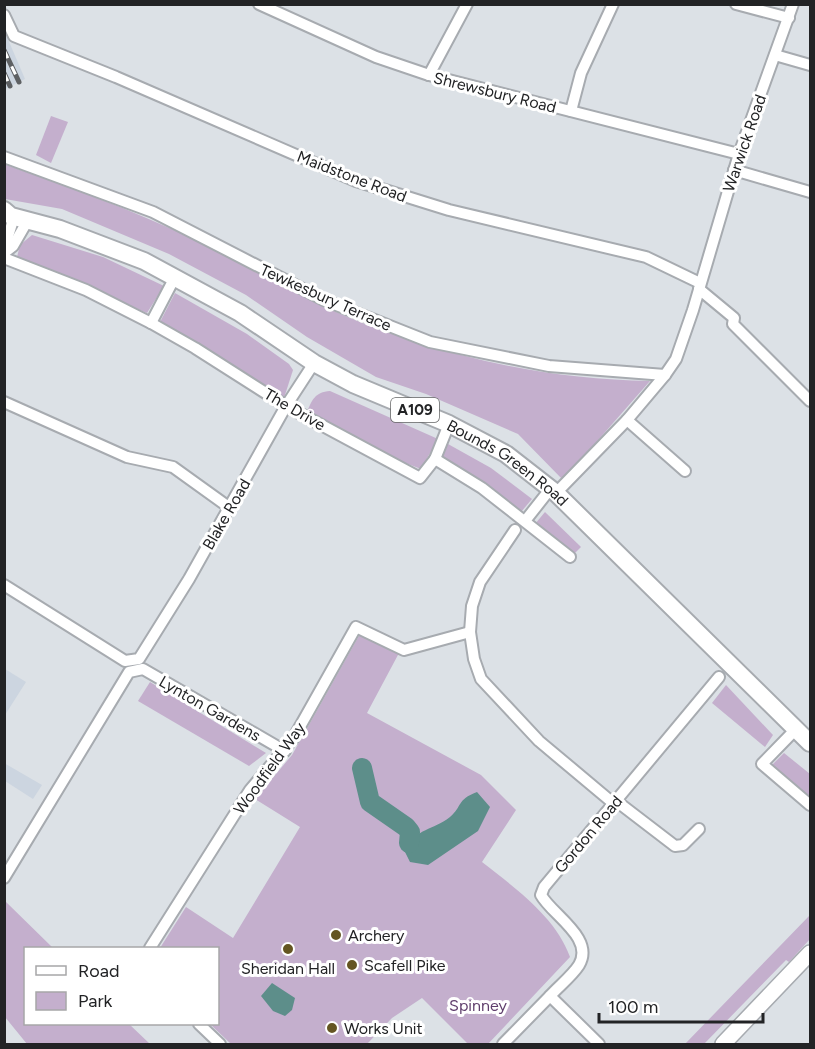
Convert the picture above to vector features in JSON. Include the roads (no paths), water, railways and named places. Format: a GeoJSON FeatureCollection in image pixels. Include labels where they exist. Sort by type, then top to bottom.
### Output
{"type":"FeatureCollection","features":[{"type":"Feature","properties":{"kind":"main road","name":"Bounds Green Road"},"geometry":{"type":"LineString","coordinates":[[12,217],[105,245],[175,277],[240,313],[314,363],[353,384],[448,424],[506,454],[554,490],[810,743]]}},
{"type":"Feature","properties":{"kind":"main road"},"geometry":{"type":"LineString","coordinates":[[723,1044],[810,953]]}},
{"type":"Feature","properties":{"kind":"street","name":"Shrewsbury Road"},"geometry":{"type":"LineString","coordinates":[[260,4],[376,57],[429,75],[739,154]]}},
{"type":"Feature","properties":{"kind":"street"},"geometry":{"type":"LineString","coordinates":[[429,75],[467,4]]}},
{"type":"Feature","properties":{"kind":"street"},"geometry":{"type":"LineString","coordinates":[[571,111],[581,73],[613,4]]}},
{"type":"Feature","properties":{"kind":"street"},"geometry":{"type":"LineString","coordinates":[[736,4],[789,18]]}},
{"type":"Feature","properties":{"kind":"street","name":"Warwick Road"},"geometry":{"type":"LineString","coordinates":[[665,375],[676,359],[739,154],[793,4]]}},
{"type":"Feature","properties":{"kind":"street","name":"Maidstone Road"},"geometry":{"type":"LineString","coordinates":[[4,15],[14,36],[116,76],[356,181],[449,210],[646,257],[699,286],[734,318],[733,324],[808,394]]}},
{"type":"Feature","properties":{"kind":"street"},"geometry":{"type":"LineString","coordinates":[[775,55],[810,65]]}},
{"type":"Feature","properties":{"kind":"street","name":"Tewkesbury Terrace"},"geometry":{"type":"LineString","coordinates":[[4,157],[153,212],[324,300],[430,342],[549,366],[665,375]]}},
{"type":"Feature","properties":{"kind":"street"},"geometry":{"type":"LineString","coordinates":[[734,170],[810,192]]}},
{"type":"Feature","properties":{"kind":"street"},"geometry":{"type":"LineString","coordinates":[[4,251],[13,246],[12,217]]}},
{"type":"Feature","properties":{"kind":"street","name":"The Drive"},"geometry":{"type":"LineString","coordinates":[[4,258],[86,290],[151,323],[286,406],[420,478],[435,459]]}},
{"type":"Feature","properties":{"kind":"street"},"geometry":{"type":"LineString","coordinates":[[151,323],[175,277]]}},
{"type":"Feature","properties":{"kind":"street","name":"Blake Road"},"geometry":{"type":"LineString","coordinates":[[4,878],[230,508],[286,406],[314,363]]}},
{"type":"Feature","properties":{"kind":"street"},"geometry":{"type":"LineString","coordinates":[[525,521],[627,420],[665,375]]}},
{"type":"Feature","properties":{"kind":"street"},"geometry":{"type":"LineString","coordinates":[[4,402],[127,457],[173,467],[230,508]]}},
{"type":"Feature","properties":{"kind":"street"},"geometry":{"type":"LineString","coordinates":[[627,420],[685,471]]}},
{"type":"Feature","properties":{"kind":"street"},"geometry":{"type":"LineString","coordinates":[[448,424],[435,459],[482,488],[570,557]]}},
{"type":"Feature","properties":{"kind":"street"},"geometry":{"type":"LineString","coordinates":[[515,530],[480,582],[472,606],[470,632],[474,659],[481,679],[539,741],[614,802],[675,846],[684,845],[699,829]]}},
{"type":"Feature","properties":{"kind":"street","name":"Lynton Gardens"},"geometry":{"type":"LineString","coordinates":[[4,585],[125,661],[143,669],[285,751]]}},
{"type":"Feature","properties":{"kind":"street","name":"Woodfield Way"},"geometry":{"type":"LineString","coordinates":[[151,947],[250,790],[285,751],[356,627],[404,650],[470,632]]}},
{"type":"Feature","properties":{"kind":"street","name":"Gordon Road"},"geometry":{"type":"LineString","coordinates":[[550,996],[578,966],[582,947],[579,938],[546,904],[541,895],[544,887],[719,676]]}},
{"type":"Feature","properties":{"kind":"street"},"geometry":{"type":"LineString","coordinates":[[796,729],[762,764],[810,806]]}},
{"type":"Feature","properties":{"kind":"street"},"geometry":{"type":"LineString","coordinates":[[503,1044],[550,996],[598,1044]]}},
{"type":"Feature","properties":{"kind":"street"},"geometry":{"type":"LineString","coordinates":[[201,1025],[220,1044]]}},
{"type":"Feature","properties":{"kind":"waterway"},"geometry":{"type":"LineString","coordinates":[[362,768],[370,802],[406,827],[410,832],[409,843]]}},
{"type":"Feature","properties":{"kind":"railway"},"geometry":{"type":"LineString","coordinates":[[4,50],[19,82]]}},
{"type":"Feature","properties":{"kind":"railway"},"geometry":{"type":"LineString","coordinates":[[4,73],[10,86]]}},
{"type":"Feature","properties":{"kind":"place","name":"Archery"},"geometry":{"type":"Point","coordinates":[336,935]}},
{"type":"Feature","properties":{"kind":"place","name":"Sheridan Hall"},"geometry":{"type":"Point","coordinates":[288,949]}},
{"type":"Feature","properties":{"kind":"place","name":"Scafell Pike"},"geometry":{"type":"Point","coordinates":[352,965]}},
{"type":"Feature","properties":{"kind":"place","name":"Works Unit"},"geometry":{"type":"Point","coordinates":[332,1028]}},
{"type":"Feature","properties":{"kind":"park label","name":"Spinney"},"geometry":{"type":"Point","coordinates":[478,1005]}}]}
